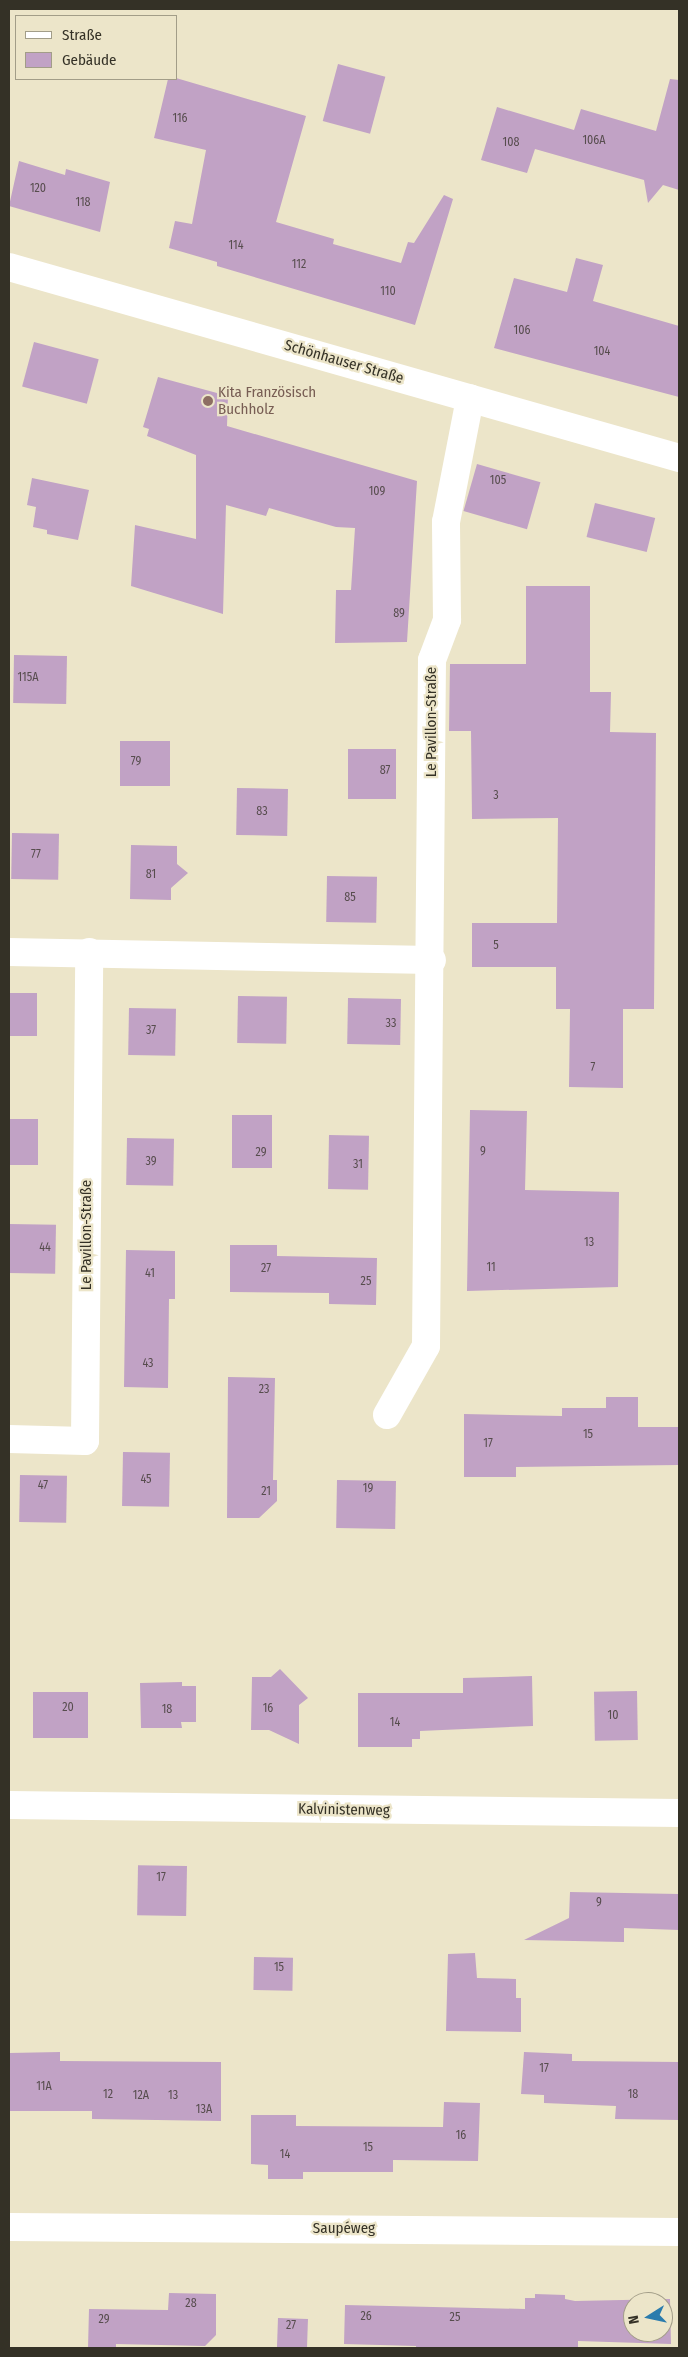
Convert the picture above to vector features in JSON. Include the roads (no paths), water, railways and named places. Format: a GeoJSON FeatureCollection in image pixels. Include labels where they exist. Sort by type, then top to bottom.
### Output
{"type":"FeatureCollection","features":[{"type":"Feature","properties":{"kind":"street","name":"Schönhauser Straße"},"geometry":{"type":"LineString","coordinates":[[9,267],[679,458]]}},
{"type":"Feature","properties":{"kind":"street","name":"Le Pavillon-Straße"},"geometry":{"type":"LineString","coordinates":[[387,1415],[426,1346],[432,960],[432,660],[447,620],[446,522],[470,398]]}},
{"type":"Feature","properties":{"kind":"street"},"geometry":{"type":"LineString","coordinates":[[9,952],[89,952],[432,960]]}},
{"type":"Feature","properties":{"kind":"street","name":"Le Pavillon-Straße"},"geometry":{"type":"LineString","coordinates":[[9,1439],[85,1441],[89,952]]}},
{"type":"Feature","properties":{"kind":"street","name":"Kalvinistenweg"},"geometry":{"type":"LineString","coordinates":[[9,1804],[679,1813]]}},
{"type":"Feature","properties":{"kind":"street","name":"Saupéweg"},"geometry":{"type":"LineString","coordinates":[[9,2227],[679,2232]]}},
{"type":"Feature","properties":{"kind":"place","name":"Kita Französisch Buchholz"},"geometry":{"type":"Point","coordinates":[208,401]}}]}
